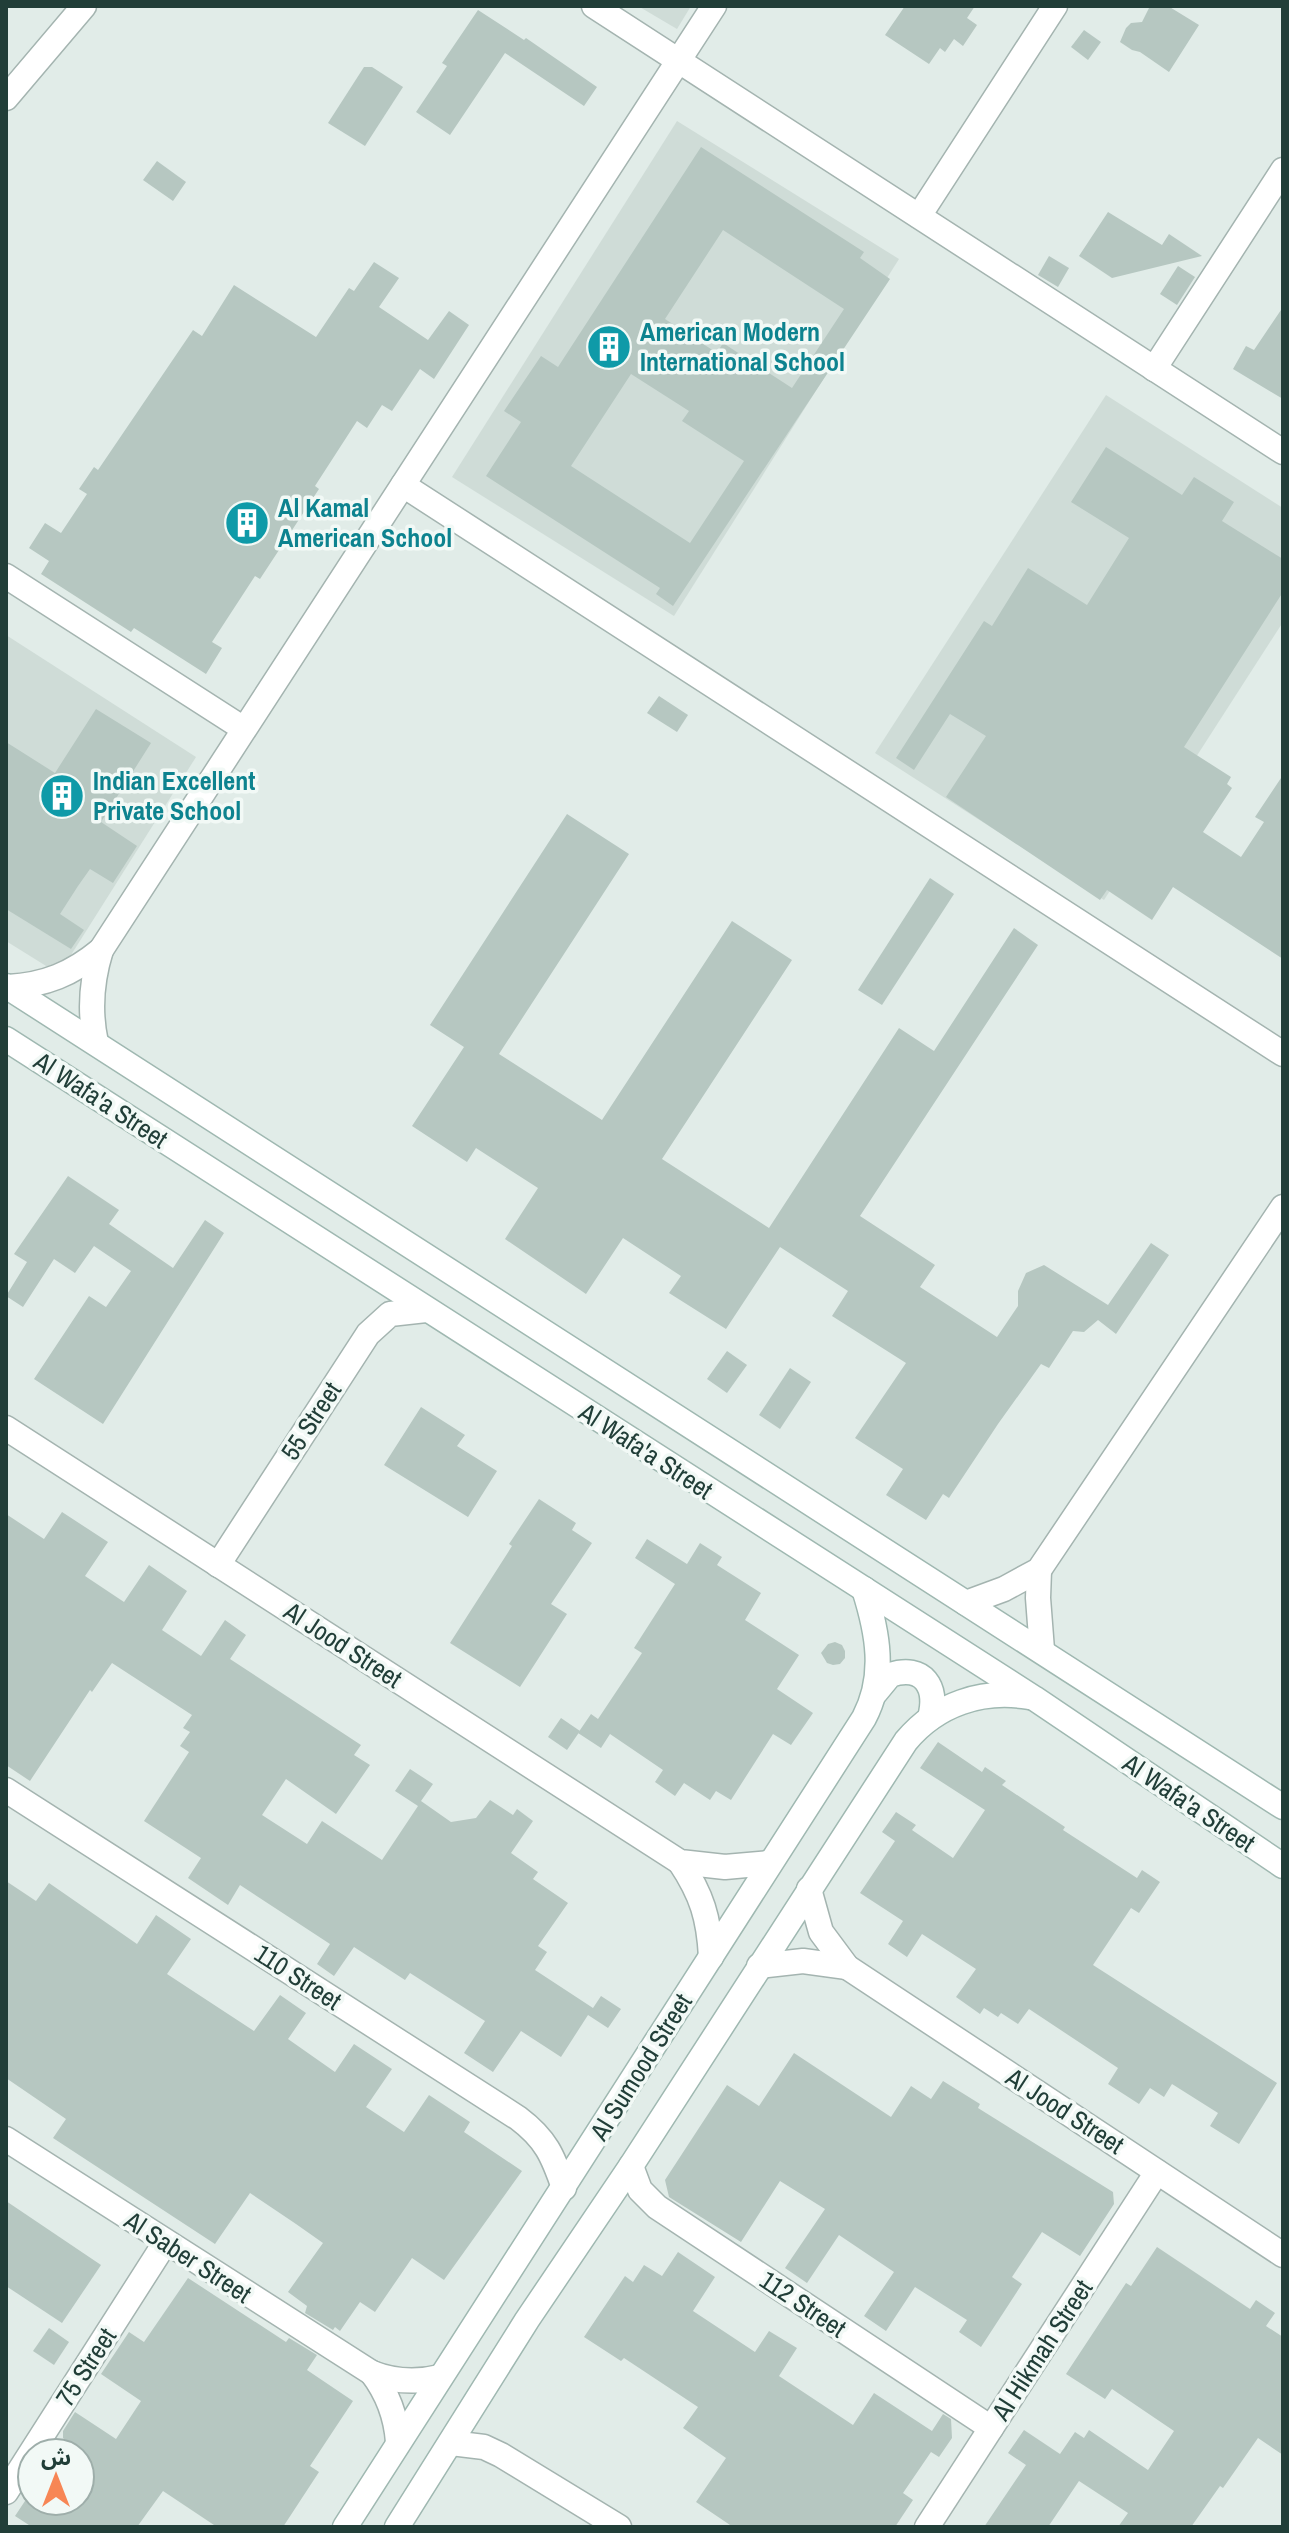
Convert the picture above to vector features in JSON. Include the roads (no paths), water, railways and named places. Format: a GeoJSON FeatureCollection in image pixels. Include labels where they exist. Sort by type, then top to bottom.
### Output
{"type":"FeatureCollection","features":[{"type":"Feature","properties":{"kind":"street"},"geometry":{"type":"LineString","coordinates":[[6,98],[84,6]]}},
{"type":"Feature","properties":{"kind":"street"},"geometry":{"type":"LineString","coordinates":[[594,6],[1283,452]]}},
{"type":"Feature","properties":{"kind":"street"},"geometry":{"type":"LineString","coordinates":[[96,1043],[91,1006],[95,968],[101,950],[714,6]]}},
{"type":"Feature","properties":{"kind":"street"},"geometry":{"type":"LineString","coordinates":[[919,216],[1055,6]]}},
{"type":"Feature","properties":{"kind":"street"},"geometry":{"type":"LineString","coordinates":[[1154,369],[1283,170]]}},
{"type":"Feature","properties":{"kind":"street"},"geometry":{"type":"LineString","coordinates":[[403,485],[1283,1054]]}},
{"type":"Feature","properties":{"kind":"street"},"geometry":{"type":"LineString","coordinates":[[6,576],[244,729]]}},
{"type":"Feature","properties":{"kind":"street"},"geometry":{"type":"LineString","coordinates":[[7,986],[28,986],[68,974],[101,950]]}},
{"type":"Feature","properties":{"kind":"street","name":"Al Wafa'a Street"},"geometry":{"type":"LineString","coordinates":[[7,986],[1283,1807]]}},
{"type":"Feature","properties":{"kind":"street","name":"Al Wafa'a Street"},"geometry":{"type":"LineString","coordinates":[[6,1039],[1034,1698],[1276,1860]]}},
{"type":"Feature","properties":{"kind":"street"},"geometry":{"type":"LineString","coordinates":[[966,1603],[1004,1589],[1039,1570],[1283,1207]]}},
{"type":"Feature","properties":{"kind":"street","name":"55 Street"},"geometry":{"type":"LineString","coordinates":[[218,1565],[368,1334],[390,1314],[426,1310]]}},
{"type":"Feature","properties":{"kind":"street","name":"Al Jood Street"},"geometry":{"type":"LineString","coordinates":[[6,1428],[680,1862],[705,1907],[711,1957]]}},
{"type":"Feature","properties":{"kind":"street"},"geometry":{"type":"LineString","coordinates":[[1039,1570],[1042,1650]]}},
{"type":"Feature","properties":{"kind":"street","name":"Al Sumood Street"},"geometry":{"type":"LineString","coordinates":[[345,2527],[864,1718],[876,1692],[878,1651],[864,1589]]}},
{"type":"Feature","properties":{"kind":"street"},"geometry":{"type":"LineString","coordinates":[[876,1692],[890,1675],[901,1671],[912,1672],[930,1685],[933,1696],[930,1718]]}},
{"type":"Feature","properties":{"kind":"street","name":"Al Sumood Street"},"geometry":{"type":"LineString","coordinates":[[397,2527],[527,2320],[631,2166],[906,1741],[930,1718],[948,1707],[990,1695],[1034,1698]]}},
{"type":"Feature","properties":{"kind":"street","name":"110 Street"},"geometry":{"type":"LineString","coordinates":[[6,1790],[518,2118],[543,2141],[564,2188]]}},
{"type":"Feature","properties":{"kind":"street","name":"Al Jood Street"},"geometry":{"type":"LineString","coordinates":[[680,1862],[725,1867],[769,1863]]}},
{"type":"Feature","properties":{"kind":"street","name":"Al Jood Street"},"geometry":{"type":"LineString","coordinates":[[809,1889],[821,1932],[847,1967],[1283,2255]]}},
{"type":"Feature","properties":{"kind":"street","name":"Al Jood Street"},"geometry":{"type":"LineString","coordinates":[[759,1966],[803,1961],[847,1967]]}},
{"type":"Feature","properties":{"kind":"street","name":"Al Saber Street"},"geometry":{"type":"LineString","coordinates":[[6,2139],[372,2373],[398,2381],[426,2381],[440,2377]]}},
{"type":"Feature","properties":{"kind":"street","name":"112 Street"},"geometry":{"type":"LineString","coordinates":[[631,2166],[640,2190],[657,2207],[991,2428]]}},
{"type":"Feature","properties":{"kind":"street","name":"Al Hikmah Street"},"geometry":{"type":"LineString","coordinates":[[927,2527],[1157,2172]]}},
{"type":"Feature","properties":{"kind":"street","name":"75 Street"},"geometry":{"type":"LineString","coordinates":[[6,2492],[165,2243]]}},
{"type":"Feature","properties":{"kind":"street","name":"Al Saber Street"},"geometry":{"type":"LineString","coordinates":[[372,2373],[394,2412],[398,2442]]}},
{"type":"Feature","properties":{"kind":"street"},"geometry":{"type":"LineString","coordinates":[[451,2443],[484,2447],[501,2455],[619,2527]]}},
{"type":"Feature","properties":{"kind":"place","name":"American Modern International School"},"geometry":{"type":"Point","coordinates":[609,347]}},
{"type":"Feature","properties":{"kind":"place","name":"Al Kamal American School"},"geometry":{"type":"Point","coordinates":[247,523]}},
{"type":"Feature","properties":{"kind":"place","name":"Indian Excellent Private School"},"geometry":{"type":"Point","coordinates":[62,796]}}]}
